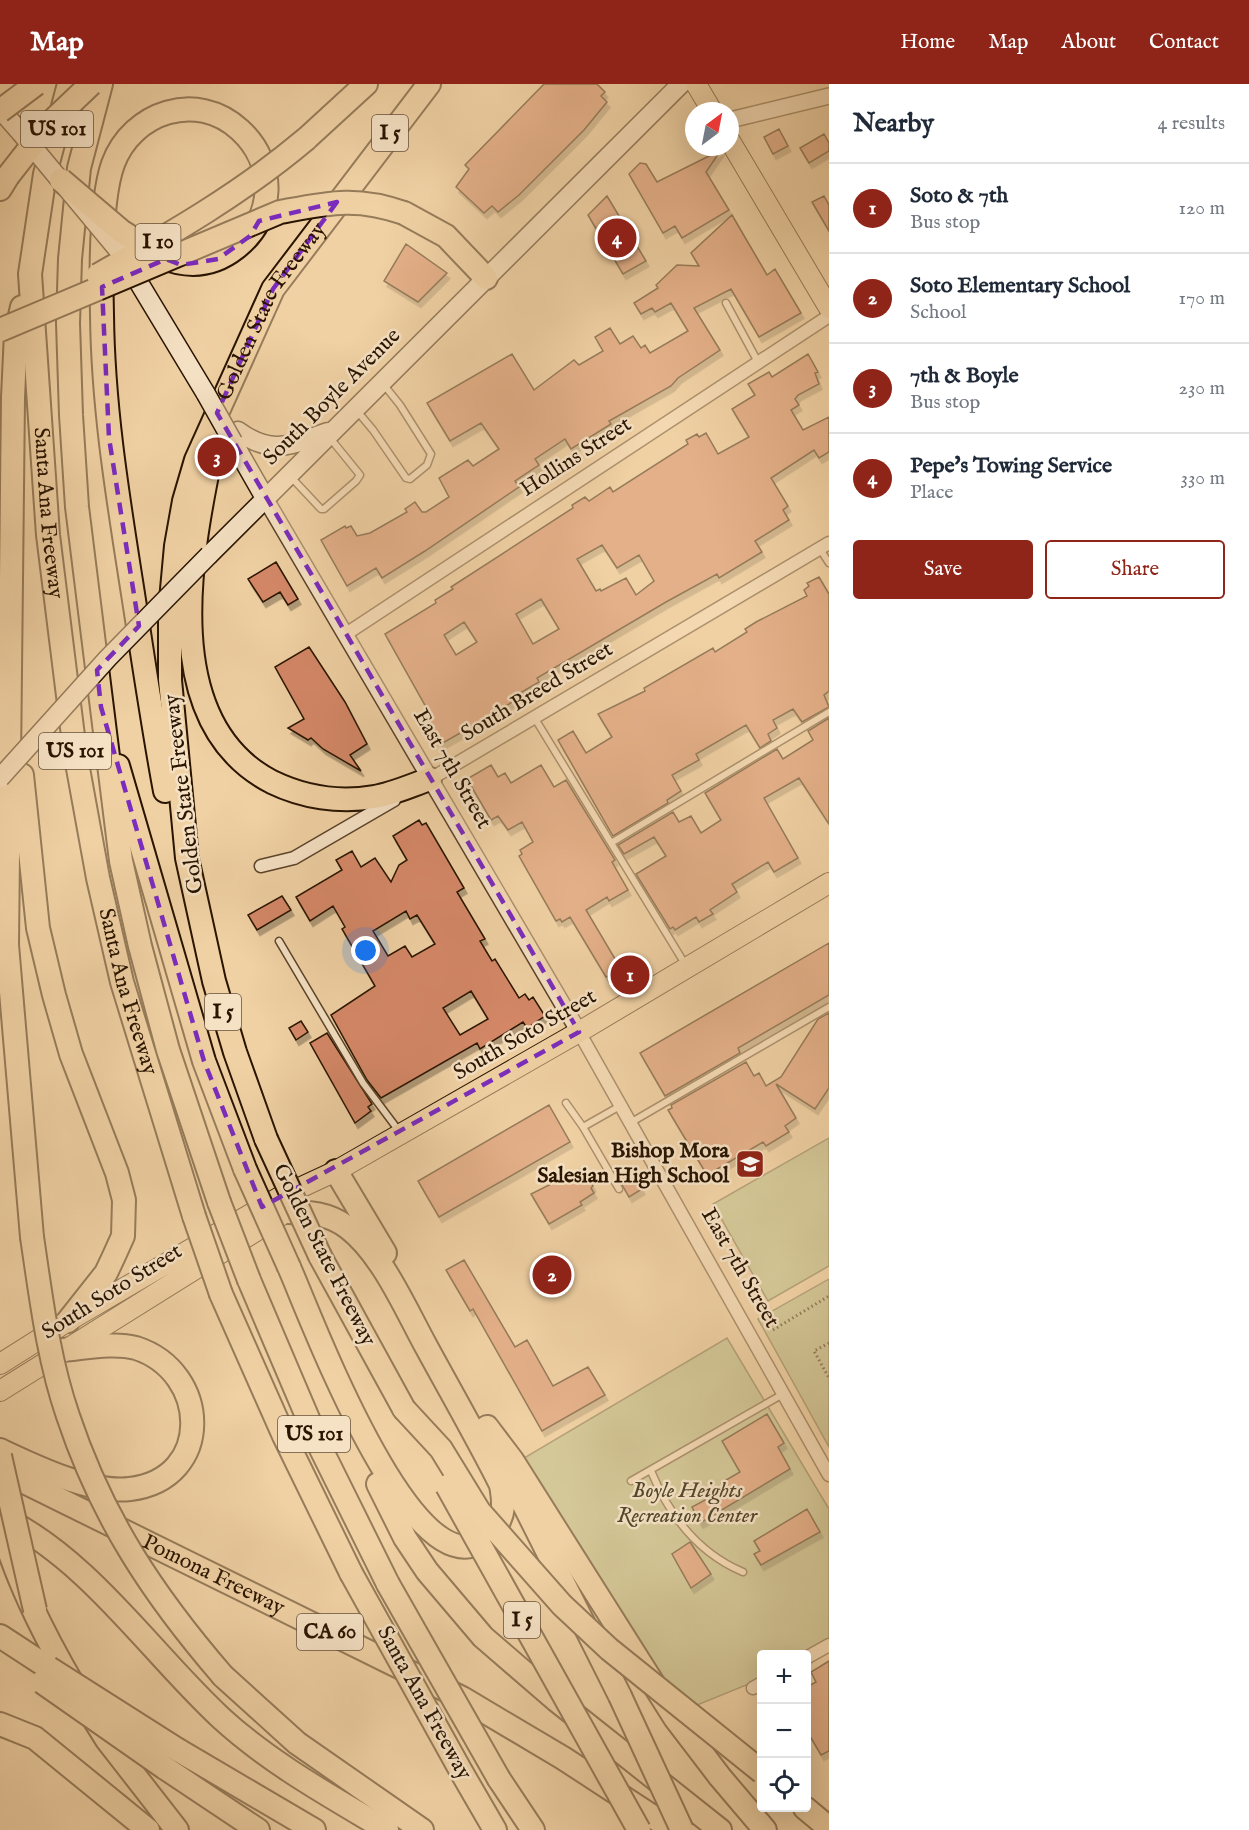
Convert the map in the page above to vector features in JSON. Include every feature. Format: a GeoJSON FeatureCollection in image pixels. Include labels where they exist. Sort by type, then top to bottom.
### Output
{"type":"FeatureCollection","features":[{"type":"Feature","properties":{"kind":"highway"},"geometry":{"type":"LineString","coordinates":[[0,110],[36,84]]}},
{"type":"Feature","properties":{"kind":"highway","name":"Santa Ana Freeway"},"geometry":{"type":"LineString","coordinates":[[69,84],[45,174],[30,274],[48,535],[75,753],[98,878],[122,982],[194,1216],[221,1294],[284,1436],[351,1573],[495,1830]]}},
{"type":"Feature","properties":{"kind":"highway"},"geometry":{"type":"LineString","coordinates":[[4,183],[48,125],[92,84]]}},
{"type":"Feature","properties":{"kind":"highway","name":"Santa Ana Freeway"},"geometry":{"type":"LineString","coordinates":[[101,84],[79,168],[70,259],[68,323],[71,415],[77,507],[113,812],[140,946],[168,1050],[219,1202],[249,1280],[321,1449],[388,1584],[499,1779]]}},
{"type":"Feature","properties":{"kind":"highway","name":"I 10"},"geometry":{"type":"LineString","coordinates":[[0,330],[219,205],[274,166],[366,84]]}},
{"type":"Feature","properties":{"kind":"highway","name":"Golden State Freeway"},"geometry":{"type":"LineString","coordinates":[[429,84],[273,290],[212,402],[186,492],[176,546],[170,611],[172,720],[182,820],[192,883],[229,1031],[266,1138],[320,1256],[404,1409],[644,1822]]}},
{"type":"Feature","properties":{"kind":"highway"},"geometry":{"type":"LineString","coordinates":[[61,180],[121,231],[161,257],[181,265],[200,265],[218,260],[250,237],[264,213],[267,178],[260,159],[241,130],[211,114],[192,109],[154,116],[136,128],[123,143],[112,166],[102,250],[103,373],[109,438],[177,855],[192,883]]}},
{"type":"Feature","properties":{"kind":"highway"},"geometry":{"type":"LineString","coordinates":[[0,330],[280,212],[328,202],[381,205],[404,213],[446,236],[486,278]]}},
{"type":"Feature","properties":{"kind":"highway"},"geometry":{"type":"LineString","coordinates":[[30,274],[16,333],[13,397],[7,945],[32,1237]]}},
{"type":"Feature","properties":{"kind":"highway"},"geometry":{"type":"LineString","coordinates":[[212,402],[195,532],[191,606],[196,677],[213,725],[239,760],[256,773],[297,793],[342,799],[375,797],[430,779]]}},
{"type":"Feature","properties":{"kind":"highway"},"geometry":{"type":"LineString","coordinates":[[101,706],[204,1061],[245,1169],[368,1444],[406,1504],[434,1534],[448,1545],[463,1548],[476,1545],[494,1530],[501,1519],[504,1510],[501,1485],[389,1279],[365,1245],[348,1228],[332,1218],[312,1212],[286,1212]]}},
{"type":"Feature","properties":{"kind":"highway"},"geometry":{"type":"LineString","coordinates":[[9,724],[22,778],[26,835],[38,928],[71,1054],[115,1165],[124,1200],[123,1236],[114,1256],[105,1273],[68,1321]]}},
{"type":"Feature","properties":{"kind":"highway"},"geometry":{"type":"LineString","coordinates":[[0,1009],[32,1237],[56,1374],[67,1414],[100,1495],[125,1545],[169,1613],[223,1676],[297,1743],[422,1830]]}},
{"type":"Feature","properties":{"kind":"highway"},"geometry":{"type":"LineString","coordinates":[[336,1170],[487,1427],[620,1696],[682,1830]]}},
{"type":"Feature","properties":{"kind":"highway"},"geometry":{"type":"LineString","coordinates":[[289,1267],[360,1447],[405,1538],[427,1571],[483,1637],[515,1666],[720,1830]]}},
{"type":"Feature","properties":{"kind":"highway"},"geometry":{"type":"LineString","coordinates":[[0,1450],[85,1484],[114,1489],[129,1490],[158,1480],[178,1466],[192,1436],[193,1421],[184,1388],[169,1367],[150,1354],[133,1347],[63,1350]]}},
{"type":"Feature","properties":{"kind":"highway"},"geometry":{"type":"LineString","coordinates":[[404,1409],[441,1449],[479,1511],[522,1563],[562,1605],[609,1649],[757,1768]]}},
{"type":"Feature","properties":{"kind":"highway"},"geometry":{"type":"LineString","coordinates":[[487,1427],[512,1460],[675,1718],[720,1777],[765,1830]]}},
{"type":"Feature","properties":{"kind":"highway"},"geometry":{"type":"LineString","coordinates":[[0,1456],[35,1610]]}},
{"type":"Feature","properties":{"kind":"highway","name":"Pomona Freeway"},"geometry":{"type":"LineString","coordinates":[[0,1470],[462,1698],[504,1721],[644,1822],[673,1830]]}},
{"type":"Feature","properties":{"kind":"highway"},"geometry":{"type":"LineString","coordinates":[[0,1519],[6,1543],[66,1673],[107,1740],[177,1830]]}},
{"type":"Feature","properties":{"kind":"highway"},"geometry":{"type":"LineString","coordinates":[[0,1519],[40,1541],[71,1565],[196,1694],[249,1741],[312,1785],[387,1830]]}},
{"type":"Feature","properties":{"kind":"highway"},"geometry":{"type":"LineString","coordinates":[[0,1636],[45,1675]]}},
{"type":"Feature","properties":{"kind":"highway"},"geometry":{"type":"LineString","coordinates":[[0,1650],[45,1675],[172,1759],[258,1830]]}},
{"type":"Feature","properties":{"kind":"highway"},"geometry":{"type":"LineString","coordinates":[[0,1724],[35,1738],[148,1830]]}},
{"type":"Feature","properties":{"kind":"highway"},"geometry":{"type":"LineString","coordinates":[[172,1759],[314,1830]]}},
{"type":"Feature","properties":{"kind":"highway"},"geometry":{"type":"LineString","coordinates":[[499,1779],[528,1830]]}},
{"type":"Feature","properties":{"kind":"highway"},"geometry":{"type":"LineString","coordinates":[[499,1779],[533,1830]]}},
{"type":"Feature","properties":{"kind":"highway"},"geometry":{"type":"LineString","coordinates":[[810,1812],[829,1828]]}},
{"type":"Feature","properties":{"kind":"highway"},"geometry":{"type":"LineString","coordinates":[[644,1822],[666,1830]]}},
{"type":"Feature","properties":{"kind":"main road","name":"South Boyle Avenue"},"geometry":{"type":"LineString","coordinates":[[0,778],[101,666],[209,555],[681,84]]}},
{"type":"Feature","properties":{"kind":"main road"},"geometry":{"type":"LineString","coordinates":[[696,84],[707,102]]}},
{"type":"Feature","properties":{"kind":"main road","name":"East 7th Street"},"geometry":{"type":"LineString","coordinates":[[0,110],[119,251],[212,402],[236,436],[265,498]]}},
{"type":"Feature","properties":{"kind":"main road"},"geometry":{"type":"LineString","coordinates":[[739,156],[829,308]]}},
{"type":"Feature","properties":{"kind":"main road"},"geometry":{"type":"LineString","coordinates":[[236,436],[265,447],[276,447],[330,433]]}},
{"type":"Feature","properties":{"kind":"main road","name":"South Soto Street"},"geometry":{"type":"LineString","coordinates":[[0,1364],[68,1321],[280,1197],[336,1170],[401,1134],[579,1032],[829,883]]}},
{"type":"Feature","properties":{"kind":"main road","name":"South Soto Street"},"geometry":{"type":"LineString","coordinates":[[0,1391],[286,1212],[336,1170]]}},
{"type":"Feature","properties":{"kind":"street"},"geometry":{"type":"LineString","coordinates":[[739,118],[829,96]]}},
{"type":"Feature","properties":{"kind":"street","name":"Hollins Street"},"geometry":{"type":"LineString","coordinates":[[346,634],[829,315]]}},
{"type":"Feature","properties":{"kind":"street","name":"East 7th Street"},"geometry":{"type":"LineString","coordinates":[[265,498],[579,1032],[829,1475]]}},
{"type":"Feature","properties":{"kind":"street","name":"South Breed Street"},"geometry":{"type":"LineString","coordinates":[[261,866],[294,858],[825,545]]}},
{"type":"Feature","properties":{"kind":"street"},"geometry":{"type":"LineString","coordinates":[[811,1656],[829,1645]]}},
{"type":"Feature","properties":{"kind":"lane"},"geometry":{"type":"LineString","coordinates":[[726,303],[758,362]]}},
{"type":"Feature","properties":{"kind":"lane"},"geometry":{"type":"LineString","coordinates":[[355,409],[373,430],[406,478],[410,479],[428,465],[431,454],[400,405],[382,382]]}},
{"type":"Feature","properties":{"kind":"lane"},"geometry":{"type":"LineString","coordinates":[[289,474],[321,509],[324,509],[356,480],[360,475],[330,433]]}},
{"type":"Feature","properties":{"kind":"lane"},"geometry":{"type":"LineString","coordinates":[[825,545],[829,563]]}},
{"type":"Feature","properties":{"kind":"lane"},"geometry":{"type":"LineString","coordinates":[[611,843],[829,712]]}},
{"type":"Feature","properties":{"kind":"lane"},"geometry":{"type":"LineString","coordinates":[[534,717],[687,967]]}},
{"type":"Feature","properties":{"kind":"lane"},"geometry":{"type":"LineString","coordinates":[[279,941],[363,1083],[401,1134]]}},
{"type":"Feature","properties":{"kind":"lane"},"geometry":{"type":"LineString","coordinates":[[630,1123],[829,1007]]}},
{"type":"Feature","properties":{"kind":"lane"},"geometry":{"type":"LineString","coordinates":[[566,1103],[583,1127],[619,1190]]}},
{"type":"Feature","properties":{"kind":"lane"},"geometry":{"type":"LineString","coordinates":[[583,1127],[620,1106]]}},
{"type":"Feature","properties":{"kind":"lane"},"geometry":{"type":"LineString","coordinates":[[631,1480],[651,1471],[783,1393]]}},
{"type":"Feature","properties":{"kind":"lane"},"geometry":{"type":"LineString","coordinates":[[651,1471],[672,1513],[699,1544],[728,1565],[743,1572]]}},
{"type":"Feature","properties":{"kind":"path"},"geometry":{"type":"LineString","coordinates":[[773,1330],[829,1296]]}},
{"type":"Feature","properties":{"kind":"path"},"geometry":{"type":"LineString","coordinates":[[829,1343],[814,1351],[829,1378]]}},
{"type":"Feature","properties":{"kind":"highlighted area"},"geometry":{"type":"Polygon","coordinates":[[[337,202],[273,289],[217,413],[579,1032],[262,1207],[204,1061],[101,707],[97,670],[139,626],[109,438],[102,287],[166,259],[181,265],[218,259],[250,236],[259,221],[337,202]]]}},
{"type":"Feature","properties":{"kind":"green space"},"geometry":{"type":"Polygon","coordinates":[[[829,1138],[829,1266],[768,1301],[713,1204],[829,1138]]]}},
{"type":"Feature","properties":{"kind":"green space"},"geometry":{"type":"Polygon","coordinates":[[[829,1279],[829,1447],[758,1319],[829,1279]]]}},
{"type":"Feature","properties":{"kind":"green space","name":"Boyle Heights Recreation Center"},"geometry":{"type":"Polygon","coordinates":[[[727,1338],[829,1509],[829,1641],[811,1651],[757,1650],[757,1681],[690,1708],[656,1681],[519,1461],[727,1338]]]}},
{"type":"Feature","properties":{"kind":"building"},"geometry":{"type":"Polygon","coordinates":[[[544,84],[597,84],[605,92],[601,96],[607,102],[584,130],[519,195],[498,212],[492,206],[484,213],[456,187],[469,169],[465,165],[544,84]]]}},
{"type":"Feature","properties":{"kind":"building"},"geometry":{"type":"Polygon","coordinates":[[[779,129],[788,146],[773,154],[764,137],[779,129]]]}},
{"type":"Feature","properties":{"kind":"building"},"geometry":{"type":"Polygon","coordinates":[[[824,134],[829,143],[829,151],[809,163],[800,148],[824,134]]]}},
{"type":"Feature","properties":{"kind":"building"},"geometry":{"type":"Polygon","coordinates":[[[709,156],[717,156],[706,172],[729,210],[682,238],[675,226],[663,233],[629,174],[640,163],[646,164],[657,182],[709,156]]]}},
{"type":"Feature","properties":{"kind":"building"},"geometry":{"type":"Polygon","coordinates":[[[607,196],[646,261],[623,274],[588,215],[607,196]]]}},
{"type":"Feature","properties":{"kind":"building"},"geometry":{"type":"Polygon","coordinates":[[[824,196],[829,205],[829,231],[812,202],[824,196]]]}},
{"type":"Feature","properties":{"kind":"building"},"geometry":{"type":"Polygon","coordinates":[[[732,215],[767,275],[775,269],[801,313],[759,337],[731,289],[694,308],[720,350],[678,378],[671,386],[609,421],[611,424],[571,449],[565,439],[535,459],[539,465],[515,481],[519,487],[425,551],[382,578],[376,568],[347,586],[321,540],[345,526],[346,528],[351,526],[357,536],[370,533],[407,512],[405,509],[415,502],[422,512],[426,512],[449,497],[439,478],[468,460],[473,466],[499,449],[481,423],[450,441],[427,403],[512,354],[534,390],[574,360],[579,365],[603,351],[595,337],[610,328],[620,344],[633,336],[641,348],[645,345],[650,353],[688,331],[671,303],[655,312],[652,308],[641,314],[634,303],[658,288],[656,285],[677,265],[699,266],[691,253],[732,215]]]}},
{"type":"Feature","properties":{"kind":"building"},"geometry":{"type":"Polygon","coordinates":[[[406,244],[447,273],[418,302],[384,281],[406,244]]]}},
{"type":"Feature","properties":{"kind":"building"},"geometry":{"type":"Polygon","coordinates":[[[808,354],[818,372],[815,373],[819,384],[798,395],[795,399],[799,405],[791,410],[803,430],[829,417],[829,452],[819,458],[814,450],[771,478],[788,506],[783,510],[789,520],[755,541],[762,552],[719,578],[717,574],[666,602],[537,678],[539,682],[515,696],[517,699],[483,720],[441,744],[438,739],[433,741],[425,727],[429,724],[426,719],[431,716],[385,634],[436,603],[435,600],[453,589],[451,587],[573,508],[572,505],[585,497],[589,501],[610,487],[613,492],[688,444],[686,440],[697,434],[699,437],[706,433],[718,454],[749,437],[732,409],[755,395],[748,384],[769,372],[772,377],[808,354]],[[602,545],[577,559],[596,591],[600,589],[601,591],[626,578],[636,595],[654,581],[639,555],[617,568],[602,545]],[[541,599],[516,614],[533,644],[559,629],[541,599]],[[464,622],[444,635],[456,655],[477,642],[464,622]]]}},
{"type":"Feature","properties":{"kind":"building"},"geometry":{"type":"Polygon","coordinates":[[[276,562],[298,599],[288,605],[280,592],[263,602],[248,579],[276,562]]]}},
{"type":"Feature","properties":{"kind":"building"},"geometry":{"type":"Polygon","coordinates":[[[819,577],[829,594],[829,691],[824,695],[829,707],[802,722],[793,709],[773,720],[777,728],[768,734],[771,741],[760,748],[746,725],[696,754],[699,760],[672,775],[681,791],[667,800],[668,803],[613,836],[558,740],[573,731],[586,753],[612,737],[598,714],[645,691],[644,688],[713,648],[715,652],[747,632],[745,629],[756,622],[807,596],[804,590],[809,586],[807,583],[819,577]]]}},
{"type":"Feature","properties":{"kind":"building"},"geometry":{"type":"Polygon","coordinates":[[[309,647],[345,702],[367,744],[350,755],[361,771],[323,749],[311,738],[308,740],[288,728],[304,719],[275,667],[309,647]]]}},
{"type":"Feature","properties":{"kind":"building"},"geometry":{"type":"Polygon","coordinates":[[[829,718],[829,824],[799,778],[764,798],[798,858],[774,872],[768,862],[732,884],[737,892],[710,910],[713,914],[699,922],[696,917],[675,930],[673,927],[670,929],[636,874],[666,856],[654,837],[624,854],[618,845],[673,812],[679,822],[691,816],[701,833],[721,820],[705,793],[777,749],[783,759],[813,740],[808,731],[829,718]]]}},
{"type":"Feature","properties":{"kind":"building"},"geometry":{"type":"Polygon","coordinates":[[[491,765],[498,777],[505,773],[511,783],[541,765],[554,787],[566,780],[615,860],[612,862],[628,890],[609,901],[607,897],[586,910],[621,969],[606,977],[570,917],[562,922],[560,919],[556,921],[519,856],[522,854],[520,850],[533,842],[522,822],[508,830],[498,816],[491,820],[467,779],[491,765]]]}},
{"type":"Feature","properties":{"kind":"building"},"geometry":{"type":"Polygon","coordinates":[[[419,820],[422,825],[426,823],[464,888],[457,892],[485,939],[480,941],[492,961],[495,959],[519,998],[525,994],[529,1000],[533,997],[545,1016],[527,1028],[523,1022],[480,1049],[477,1043],[381,1098],[367,1080],[331,1015],[375,986],[342,929],[345,927],[333,906],[310,921],[296,897],[342,870],[336,860],[352,851],[361,867],[375,858],[391,882],[399,865],[407,860],[393,836],[419,820]],[[406,911],[373,931],[388,956],[405,946],[412,957],[435,944],[417,915],[410,919],[406,911]],[[471,991],[443,1008],[460,1035],[488,1019],[471,991]]]}},
{"type":"Feature","properties":{"kind":"building"},"geometry":{"type":"Polygon","coordinates":[[[282,896],[291,910],[257,930],[248,915],[282,896]]]}},
{"type":"Feature","properties":{"kind":"building"},"geometry":{"type":"Polygon","coordinates":[[[829,943],[829,995],[738,1048],[740,1053],[665,1096],[640,1053],[829,943]]]}},
{"type":"Feature","properties":{"kind":"building"},"geometry":{"type":"Polygon","coordinates":[[[829,1013],[829,1088],[815,1109],[776,1084],[796,1118],[785,1126],[789,1132],[766,1146],[763,1142],[707,1175],[668,1110],[672,1108],[671,1105],[746,1062],[754,1076],[759,1073],[766,1086],[781,1077],[818,1019],[829,1013]]]}},
{"type":"Feature","properties":{"kind":"building"},"geometry":{"type":"Polygon","coordinates":[[[301,1021],[308,1032],[296,1040],[289,1028],[301,1021]]]}},
{"type":"Feature","properties":{"kind":"building"},"geometry":{"type":"Polygon","coordinates":[[[327,1033],[372,1104],[368,1107],[371,1111],[355,1123],[310,1043],[327,1033]]]}},
{"type":"Feature","properties":{"kind":"building"},"geometry":{"type":"Polygon","coordinates":[[[549,1105],[570,1142],[439,1217],[418,1181],[549,1105]]]}},
{"type":"Feature","properties":{"kind":"building"},"geometry":{"type":"Polygon","coordinates":[[[629,1166],[642,1189],[629,1197],[616,1174],[629,1166]]]}},
{"type":"Feature","properties":{"kind":"building"},"geometry":{"type":"Polygon","coordinates":[[[581,1169],[593,1186],[591,1188],[594,1193],[580,1202],[582,1205],[549,1224],[531,1194],[581,1169]]]}},
{"type":"Feature","properties":{"kind":"building"},"geometry":{"type":"Polygon","coordinates":[[[464,1260],[515,1347],[527,1340],[553,1386],[588,1367],[605,1395],[542,1431],[473,1309],[470,1311],[446,1270],[464,1260]]]}},
{"type":"Feature","properties":{"kind":"building"},"geometry":{"type":"Polygon","coordinates":[[[767,1414],[784,1443],[778,1447],[790,1469],[700,1523],[692,1507],[720,1492],[724,1487],[721,1483],[740,1472],[722,1441],[767,1414]]]}},
{"type":"Feature","properties":{"kind":"building"},"geometry":{"type":"Polygon","coordinates":[[[807,1509],[820,1532],[761,1565],[754,1554],[760,1551],[754,1541],[807,1509]]]}},
{"type":"Feature","properties":{"kind":"building"},"geometry":{"type":"Polygon","coordinates":[[[690,1542],[711,1574],[691,1588],[672,1554],[690,1542]]]}},
{"type":"Feature","properties":{"kind":"building"},"geometry":{"type":"Polygon","coordinates":[[[829,1661],[829,1751],[821,1755],[811,1738],[811,1685],[816,1682],[811,1672],[829,1661]]]}},
{"type":"Feature","properties":{"kind":"place","name":"Pepe's Towing Service"},"geometry":{"type":"Point","coordinates":[617,238]}},
{"type":"Feature","properties":{"kind":"place","name":"7th & Boyle"},"geometry":{"type":"Point","coordinates":[217,457]}},
{"type":"Feature","properties":{"kind":"place","name":"Soto & 7th"},"geometry":{"type":"Point","coordinates":[630,975]}},
{"type":"Feature","properties":{"kind":"place","name":"Bishop Mora Salesian High School"},"geometry":{"type":"Point","coordinates":[750,1164]}},
{"type":"Feature","properties":{"kind":"place","name":"Soto Elementary School"},"geometry":{"type":"Point","coordinates":[552,1275]}}]}
